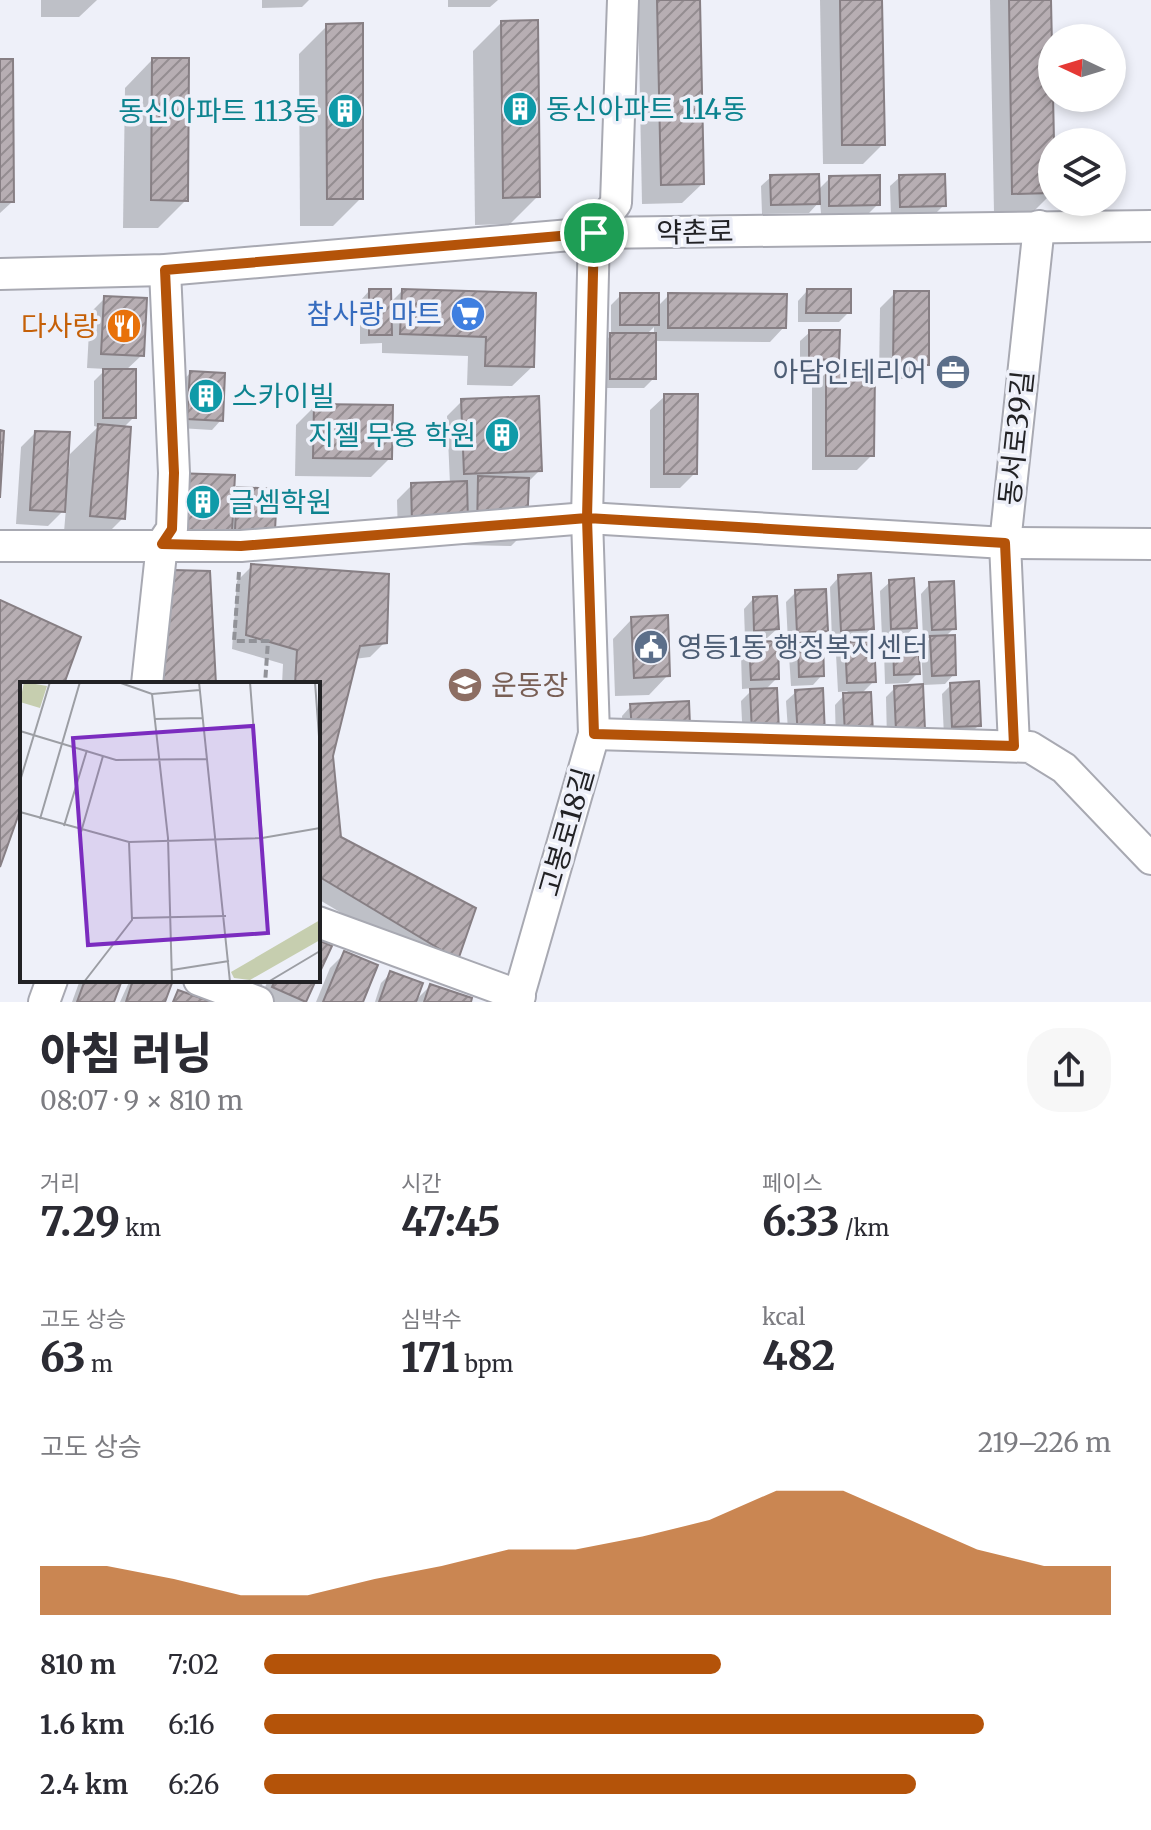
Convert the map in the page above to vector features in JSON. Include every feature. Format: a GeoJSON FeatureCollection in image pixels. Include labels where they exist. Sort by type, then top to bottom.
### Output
{"type":"FeatureCollection","features":[{"type":"Feature","properties":{"kind":"street"},"geometry":{"type":"LineString","coordinates":[[594,233],[616,203],[623,0]]}},
{"type":"Feature","properties":{"kind":"street","name":"동서로39길"},"geometry":{"type":"LineString","coordinates":[[1014,746],[1005,543],[1039,226]]}},
{"type":"Feature","properties":{"kind":"street","name":"약촌로"},"geometry":{"type":"LineString","coordinates":[[0,274],[165,270],[594,233],[1151,226]]}},
{"type":"Feature","properties":{"kind":"street","name":"고봉로18길"},"geometry":{"type":"LineString","coordinates":[[320,923],[518,999],[594,734],[587,518],[594,233]]}},
{"type":"Feature","properties":{"kind":"street"},"geometry":{"type":"LineString","coordinates":[[147,682],[162,544],[172,529],[174,473],[165,270]]}},
{"type":"Feature","properties":{"kind":"street"},"geometry":{"type":"LineString","coordinates":[[0,546],[241,546],[587,518],[1005,543],[1151,544]]}},
{"type":"Feature","properties":{"kind":"street"},"geometry":{"type":"LineString","coordinates":[[594,734],[1030,747],[1064,768],[1151,859]]}},
{"type":"Feature","properties":{"kind":"street"},"geometry":{"type":"LineString","coordinates":[[44,1002],[51,982]]}},
{"type":"Feature","properties":{"kind":"street"},"geometry":{"type":"LineString","coordinates":[[204,982],[258,1002]]}},
{"type":"Feature","properties":{"kind":"path"},"geometry":{"type":"LineString","coordinates":[[241,546],[234,641],[268,641],[265,682]]}},
{"type":"Feature","properties":{"kind":"building"},"geometry":{"type":"Polygon","coordinates":[[[657,0],[700,0],[704,184],[661,185],[657,0]]]}},
{"type":"Feature","properties":{"kind":"building"},"geometry":{"type":"Polygon","coordinates":[[[840,0],[882,0],[885,145],[842,145],[840,0]]]}},
{"type":"Feature","properties":{"kind":"building"},"geometry":{"type":"Polygon","coordinates":[[[1009,0],[1051,0],[1052,24],[1038,24],[1038,112],[1053,112],[1054,128],[1038,128],[1038,193],[1012,194],[1009,0]]]}},
{"type":"Feature","properties":{"kind":"building","name":"동신아파트 114동"},"geometry":{"type":"Polygon","coordinates":[[[538,20],[540,197],[503,198],[501,21],[538,20]]]}},
{"type":"Feature","properties":{"kind":"building","name":"동신아파트 113동"},"geometry":{"type":"Polygon","coordinates":[[[363,23],[363,199],[327,199],[326,24],[363,23]]]}},
{"type":"Feature","properties":{"kind":"building"},"geometry":{"type":"Polygon","coordinates":[[[152,58],[189,58],[188,201],[151,200],[152,58]]]}},
{"type":"Feature","properties":{"kind":"building"},"geometry":{"type":"Polygon","coordinates":[[[0,59],[13,59],[14,202],[0,202],[0,59]]]}},
{"type":"Feature","properties":{"kind":"building"},"geometry":{"type":"Polygon","coordinates":[[[819,174],[820,204],[771,205],[770,175],[819,174]]]}},
{"type":"Feature","properties":{"kind":"building"},"geometry":{"type":"Polygon","coordinates":[[[945,174],[946,206],[900,207],[899,175],[945,174]]]}},
{"type":"Feature","properties":{"kind":"building"},"geometry":{"type":"Polygon","coordinates":[[[880,175],[880,205],[829,206],[829,176],[880,175]]]}},
{"type":"Feature","properties":{"kind":"building"},"geometry":{"type":"Polygon","coordinates":[[[369,289],[391,289],[392,335],[369,335],[369,289]]]}},
{"type":"Feature","properties":{"kind":"building","name":"참사랑 마트"},"geometry":{"type":"Polygon","coordinates":[[[402,289],[536,293],[534,367],[485,366],[486,337],[400,334],[402,289]]]}},
{"type":"Feature","properties":{"kind":"building"},"geometry":{"type":"Polygon","coordinates":[[[807,289],[851,289],[851,313],[806,313],[807,289]]]}},
{"type":"Feature","properties":{"kind":"building"},"geometry":{"type":"Polygon","coordinates":[[[894,291],[929,291],[929,365],[893,365],[894,291]]]}},
{"type":"Feature","properties":{"kind":"building"},"geometry":{"type":"Polygon","coordinates":[[[620,293],[659,293],[659,325],[620,325],[620,293]]]}},
{"type":"Feature","properties":{"kind":"building"},"geometry":{"type":"Polygon","coordinates":[[[668,293],[787,294],[786,328],[668,328],[668,293]]]}},
{"type":"Feature","properties":{"kind":"building","name":"다사랑"},"geometry":{"type":"Polygon","coordinates":[[[104,296],[147,298],[144,356],[101,354],[104,296]]]}},
{"type":"Feature","properties":{"kind":"building"},"geometry":{"type":"Polygon","coordinates":[[[809,330],[840,330],[839,360],[809,359],[809,330]]]}},
{"type":"Feature","properties":{"kind":"building"},"geometry":{"type":"Polygon","coordinates":[[[610,333],[656,333],[656,379],[610,379],[610,333]]]}},
{"type":"Feature","properties":{"kind":"building"},"geometry":{"type":"Polygon","coordinates":[[[103,369],[136,369],[136,418],[103,418],[103,369]]]}},
{"type":"Feature","properties":{"kind":"building"},"geometry":{"type":"Polygon","coordinates":[[[826,370],[875,371],[874,456],[826,456],[826,370]]]}},
{"type":"Feature","properties":{"kind":"building","name":"스카이빌"},"geometry":{"type":"Polygon","coordinates":[[[190,371],[225,373],[223,421],[187,419],[190,371]]]}},
{"type":"Feature","properties":{"kind":"building"},"geometry":{"type":"Polygon","coordinates":[[[664,394],[698,394],[697,474],[664,474],[664,394]]]}},
{"type":"Feature","properties":{"kind":"building","name":"지젤 무용 학원"},"geometry":{"type":"Polygon","coordinates":[[[539,396],[542,471],[464,474],[461,399],[539,396]]]}},
{"type":"Feature","properties":{"kind":"building"},"geometry":{"type":"Polygon","coordinates":[[[314,404],[393,405],[392,459],[313,458],[314,404]]]}},
{"type":"Feature","properties":{"kind":"building"},"geometry":{"type":"Polygon","coordinates":[[[98,424],[131,427],[125,519],[90,516],[98,424]]]}},
{"type":"Feature","properties":{"kind":"building"},"geometry":{"type":"Polygon","coordinates":[[[0,430],[4,431],[0,498],[0,430]]]}},
{"type":"Feature","properties":{"kind":"building"},"geometry":{"type":"Polygon","coordinates":[[[35,431],[70,432],[65,512],[30,510],[35,431]]]}},
{"type":"Feature","properties":{"kind":"building","name":"글셈학원"},"geometry":{"type":"Polygon","coordinates":[[[174,473],[235,475],[232,532],[172,529],[174,473]]]}},
{"type":"Feature","properties":{"kind":"building"},"geometry":{"type":"Polygon","coordinates":[[[478,476],[529,478],[527,532],[477,531],[478,476]]]}},
{"type":"Feature","properties":{"kind":"building"},"geometry":{"type":"Polygon","coordinates":[[[467,481],[468,522],[412,523],[411,483],[467,481]]]}},
{"type":"Feature","properties":{"kind":"building"},"geometry":{"type":"Polygon","coordinates":[[[237,487],[277,489],[275,531],[235,530],[237,487]]]}},
{"type":"Feature","properties":{"kind":"building"},"geometry":{"type":"Polygon","coordinates":[[[251,564],[389,574],[387,643],[360,646],[333,756],[341,837],[476,908],[458,960],[320,877],[320,682],[295,682],[297,650],[246,635],[251,564]]]}},
{"type":"Feature","properties":{"kind":"building"},"geometry":{"type":"Polygon","coordinates":[[[174,570],[210,571],[216,682],[161,682],[174,570]]]}},
{"type":"Feature","properties":{"kind":"building"},"geometry":{"type":"Polygon","coordinates":[[[871,573],[874,629],[841,631],[838,575],[871,573]]]}},
{"type":"Feature","properties":{"kind":"building"},"geometry":{"type":"Polygon","coordinates":[[[914,578],[917,628],[891,629],[889,580],[914,578]]]}},
{"type":"Feature","properties":{"kind":"building"},"geometry":{"type":"Polygon","coordinates":[[[954,581],[956,629],[932,630],[929,582],[954,581]]]}},
{"type":"Feature","properties":{"kind":"building"},"geometry":{"type":"Polygon","coordinates":[[[826,589],[828,631],[797,633],[795,590],[826,589]]]}},
{"type":"Feature","properties":{"kind":"building"},"geometry":{"type":"Polygon","coordinates":[[[777,596],[779,629],[754,631],[753,597],[777,596]]]}},
{"type":"Feature","properties":{"kind":"building"},"geometry":{"type":"Polygon","coordinates":[[[0,600],[81,637],[65,682],[20,682],[20,811],[0,867],[0,600]]]}},
{"type":"Feature","properties":{"kind":"building","name":"영등1동 행정복지센터"},"geometry":{"type":"Polygon","coordinates":[[[668,615],[670,676],[634,678],[631,617],[668,615]]]}},
{"type":"Feature","properties":{"kind":"building"},"geometry":{"type":"Polygon","coordinates":[[[955,635],[956,675],[932,676],[930,636],[955,635]]]}},
{"type":"Feature","properties":{"kind":"building"},"geometry":{"type":"Polygon","coordinates":[[[918,639],[920,674],[894,675],[893,640],[918,639]]]}},
{"type":"Feature","properties":{"kind":"building"},"geometry":{"type":"Polygon","coordinates":[[[778,641],[779,679],[751,680],[749,642],[778,641]]]}},
{"type":"Feature","properties":{"kind":"building"},"geometry":{"type":"Polygon","coordinates":[[[874,641],[876,682],[847,683],[845,642],[874,641]]]}},
{"type":"Feature","properties":{"kind":"building"},"geometry":{"type":"Polygon","coordinates":[[[823,642],[824,676],[799,677],[798,643],[823,642]]]}},
{"type":"Feature","properties":{"kind":"building"},"geometry":{"type":"Polygon","coordinates":[[[979,681],[981,726],[952,727],[950,683],[979,681]]]}},
{"type":"Feature","properties":{"kind":"building"},"geometry":{"type":"Polygon","coordinates":[[[923,684],[925,730],[896,731],[894,686],[923,684]]]}},
{"type":"Feature","properties":{"kind":"building"},"geometry":{"type":"Polygon","coordinates":[[[777,688],[779,731],[752,733],[750,689],[777,688]]]}},
{"type":"Feature","properties":{"kind":"building"},"geometry":{"type":"Polygon","coordinates":[[[823,688],[825,735],[798,737],[795,690],[823,688]]]}},
{"type":"Feature","properties":{"kind":"building"},"geometry":{"type":"Polygon","coordinates":[[[871,692],[873,734],[845,735],[843,693],[871,692]]]}},
{"type":"Feature","properties":{"kind":"building"},"geometry":{"type":"Polygon","coordinates":[[[689,701],[690,726],[632,729],[630,704],[689,701]]]}},
{"type":"Feature","properties":{"kind":"building"},"geometry":{"type":"Polygon","coordinates":[[[320,941],[332,946],[320,972],[320,941]]]}},
{"type":"Feature","properties":{"kind":"building"},"geometry":{"type":"Polygon","coordinates":[[[344,951],[378,965],[363,1002],[323,1002],[344,951]]]}},
{"type":"Feature","properties":{"kind":"building"},"geometry":{"type":"Polygon","coordinates":[[[390,971],[423,983],[416,1002],[379,1002],[390,971]]]}},
{"type":"Feature","properties":{"kind":"building"},"geometry":{"type":"Polygon","coordinates":[[[84,982],[121,982],[114,1002],[77,1002],[84,982]]]}},
{"type":"Feature","properties":{"kind":"building"},"geometry":{"type":"Polygon","coordinates":[[[132,982],[172,983],[165,1002],[126,1002],[132,982]]]}},
{"type":"Feature","properties":{"kind":"building"},"geometry":{"type":"Polygon","coordinates":[[[274,982],[315,982],[306,1002],[272,987],[274,982]]]}},
{"type":"Feature","properties":{"kind":"building"},"geometry":{"type":"Polygon","coordinates":[[[430,984],[472,998],[471,1002],[424,1002],[430,984]]]}},
{"type":"Feature","properties":{"kind":"building"},"geometry":{"type":"Polygon","coordinates":[[[178,990],[212,1002],[173,1002],[178,990]]]}},
{"type":"Feature","properties":{"kind":"place","name":"동신아파트 114동"},"geometry":{"type":"Point","coordinates":[520,109]}},
{"type":"Feature","properties":{"kind":"place","name":"동신아파트 113동"},"geometry":{"type":"Point","coordinates":[345,111]}},
{"type":"Feature","properties":{"kind":"place","name":"참사랑 마트"},"geometry":{"type":"Point","coordinates":[468,314]}},
{"type":"Feature","properties":{"kind":"place","name":"다사랑"},"geometry":{"type":"Point","coordinates":[124,326]}},
{"type":"Feature","properties":{"kind":"place","name":"아담인테리어"},"geometry":{"type":"Point","coordinates":[953,372]}},
{"type":"Feature","properties":{"kind":"place","name":"스카이빌"},"geometry":{"type":"Point","coordinates":[206,396]}},
{"type":"Feature","properties":{"kind":"place","name":"지젤 무용 학원"},"geometry":{"type":"Point","coordinates":[502,435]}},
{"type":"Feature","properties":{"kind":"place","name":"글셈학원"},"geometry":{"type":"Point","coordinates":[203,502]}},
{"type":"Feature","properties":{"kind":"place","name":"영등1동 행정복지센터"},"geometry":{"type":"Point","coordinates":[651,647]}},
{"type":"Feature","properties":{"kind":"place","name":"운동장"},"geometry":{"type":"Point","coordinates":[465,685]}},
{"type":"Feature","properties":{"kind":"route"},"geometry":{"type":"LineString","coordinates":[[594,233],[165,270],[174,473],[172,529],[162,544],[241,546],[587,518],[594,734],[1014,746],[1005,543],[587,518],[594,233]]}}]}
